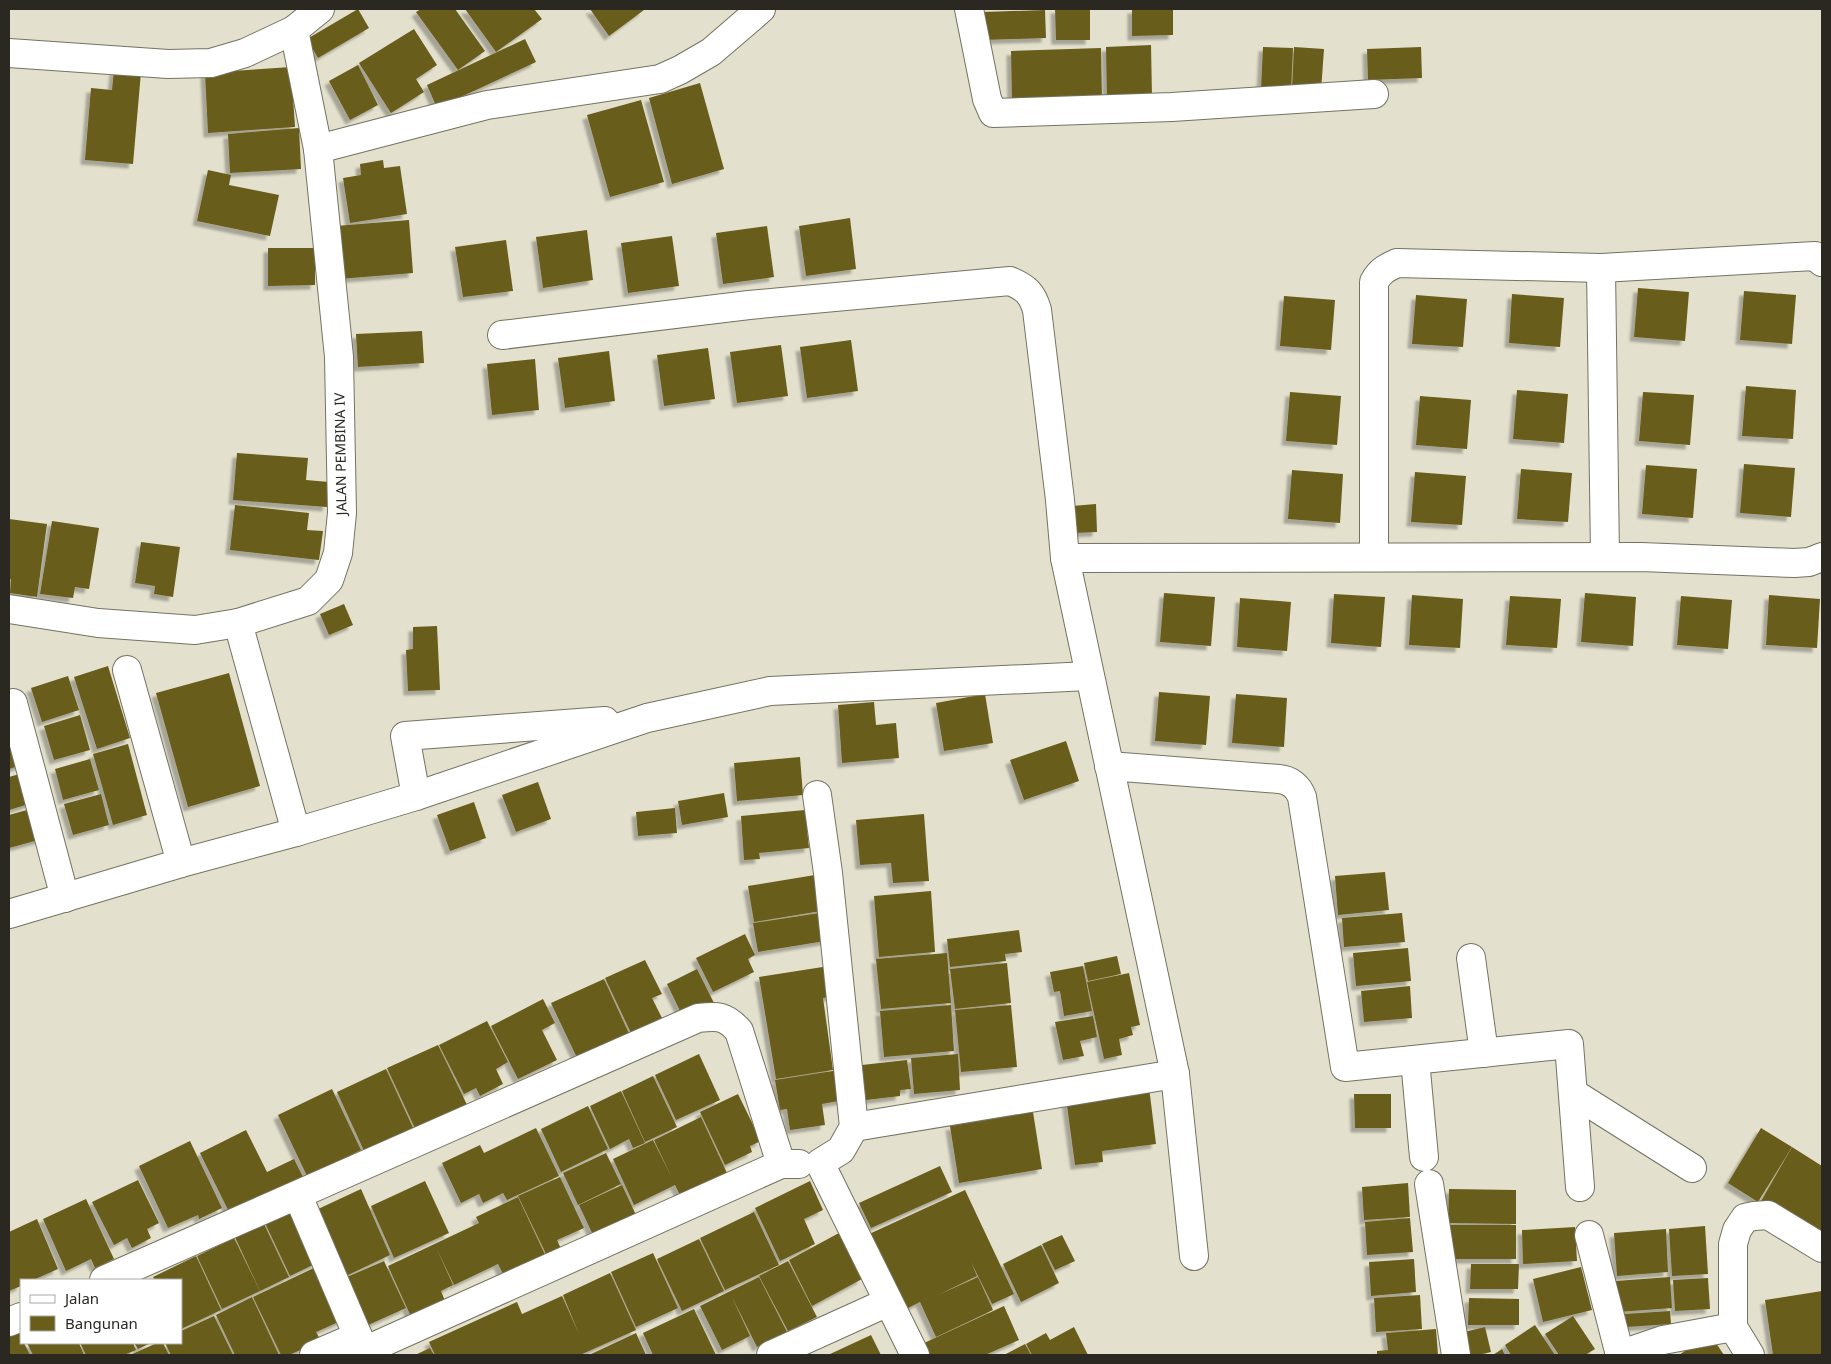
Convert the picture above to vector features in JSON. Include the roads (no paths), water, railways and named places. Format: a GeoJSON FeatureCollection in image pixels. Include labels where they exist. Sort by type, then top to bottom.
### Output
{"type":"FeatureCollection","features":[{"type":"Feature","properties":{"kind":"street"},"geometry":{"type":"LineString","coordinates":[[9,53],[159,64],[211,63],[245,53],[294,30],[320,9]]}},
{"type":"Feature","properties":{"kind":"street"},"geometry":{"type":"LineString","coordinates":[[318,149],[487,105],[660,79],[711,52],[761,9]]}},
{"type":"Feature","properties":{"kind":"street"},"geometry":{"type":"LineString","coordinates":[[969,9],[988,99],[993,113],[1172,107],[1374,94]]}},
{"type":"Feature","properties":{"kind":"street","name":"JALAN PEMBINA IV"},"geometry":{"type":"LineString","coordinates":[[9,610],[98,623],[195,630],[238,623],[308,600],[329,580],[338,553],[342,513],[339,357],[318,149],[294,30]]}},
{"type":"Feature","properties":{"kind":"street"},"geometry":{"type":"LineString","coordinates":[[1374,557],[1374,282],[1380,272],[1397,263],[1601,268],[1815,256],[1822,262]]}},
{"type":"Feature","properties":{"kind":"street"},"geometry":{"type":"LineString","coordinates":[[1601,268],[1604,557]]}},
{"type":"Feature","properties":{"kind":"street"},"geometry":{"type":"LineString","coordinates":[[502,335],[749,305],[1010,281],[1025,288],[1034,299],[1037,310],[1060,500],[1065,558],[1175,1074],[1194,1256]]}},
{"type":"Feature","properties":{"kind":"street"},"geometry":{"type":"LineString","coordinates":[[1065,558],[1604,557],[1794,563],[1809,562],[1822,557]]}},
{"type":"Feature","properties":{"kind":"street"},"geometry":{"type":"LineString","coordinates":[[238,623],[296,832]]}},
{"type":"Feature","properties":{"kind":"street"},"geometry":{"type":"LineString","coordinates":[[127,670],[181,863]]}},
{"type":"Feature","properties":{"kind":"street"},"geometry":{"type":"LineString","coordinates":[[9,914],[416,796],[647,718],[770,691],[1089,676]]}},
{"type":"Feature","properties":{"kind":"street"},"geometry":{"type":"LineString","coordinates":[[13,704],[65,898]]}},
{"type":"Feature","properties":{"kind":"street"},"geometry":{"type":"LineString","coordinates":[[416,796],[405,736],[647,718]]}},
{"type":"Feature","properties":{"kind":"street"},"geometry":{"type":"LineString","coordinates":[[1109,766],[1279,778],[1286,780],[1299,789],[1304,806],[1344,1067],[1569,1044],[1580,1187]]}},
{"type":"Feature","properties":{"kind":"street"},"geometry":{"type":"LineString","coordinates":[[314,1355],[363,1348],[781,1164],[820,1163],[841,1150],[854,1126],[828,873],[817,795]]}},
{"type":"Feature","properties":{"kind":"street"},"geometry":{"type":"LineString","coordinates":[[1471,958],[1484,1053]]}},
{"type":"Feature","properties":{"kind":"street"},"geometry":{"type":"LineString","coordinates":[[106,1279],[698,1018],[722,1017],[732,1022],[739,1030],[781,1164]]}},
{"type":"Feature","properties":{"kind":"street"},"geometry":{"type":"LineString","coordinates":[[1414,1060],[1424,1157]]}},
{"type":"Feature","properties":{"kind":"street"},"geometry":{"type":"LineString","coordinates":[[854,1126],[1175,1074]]}},
{"type":"Feature","properties":{"kind":"street"},"geometry":{"type":"LineString","coordinates":[[1573,1093],[1692,1168]]}},
{"type":"Feature","properties":{"kind":"street"},"geometry":{"type":"LineString","coordinates":[[820,1163],[915,1355]]}},
{"type":"Feature","properties":{"kind":"street"},"geometry":{"type":"LineString","coordinates":[[1429,1184],[1456,1355]]}},
{"type":"Feature","properties":{"kind":"street"},"geometry":{"type":"LineString","coordinates":[[298,1196],[363,1348]]}},
{"type":"Feature","properties":{"kind":"street"},"geometry":{"type":"LineString","coordinates":[[1750,1355],[1733,1327],[1733,1244],[1737,1230],[1745,1218],[1768,1215],[1822,1248]]}},
{"type":"Feature","properties":{"kind":"street"},"geometry":{"type":"LineString","coordinates":[[1589,1235],[1620,1355],[1664,1340],[1733,1327]]}},
{"type":"Feature","properties":{"kind":"street"},"geometry":{"type":"LineString","coordinates":[[771,1355],[888,1302]]}}]}
